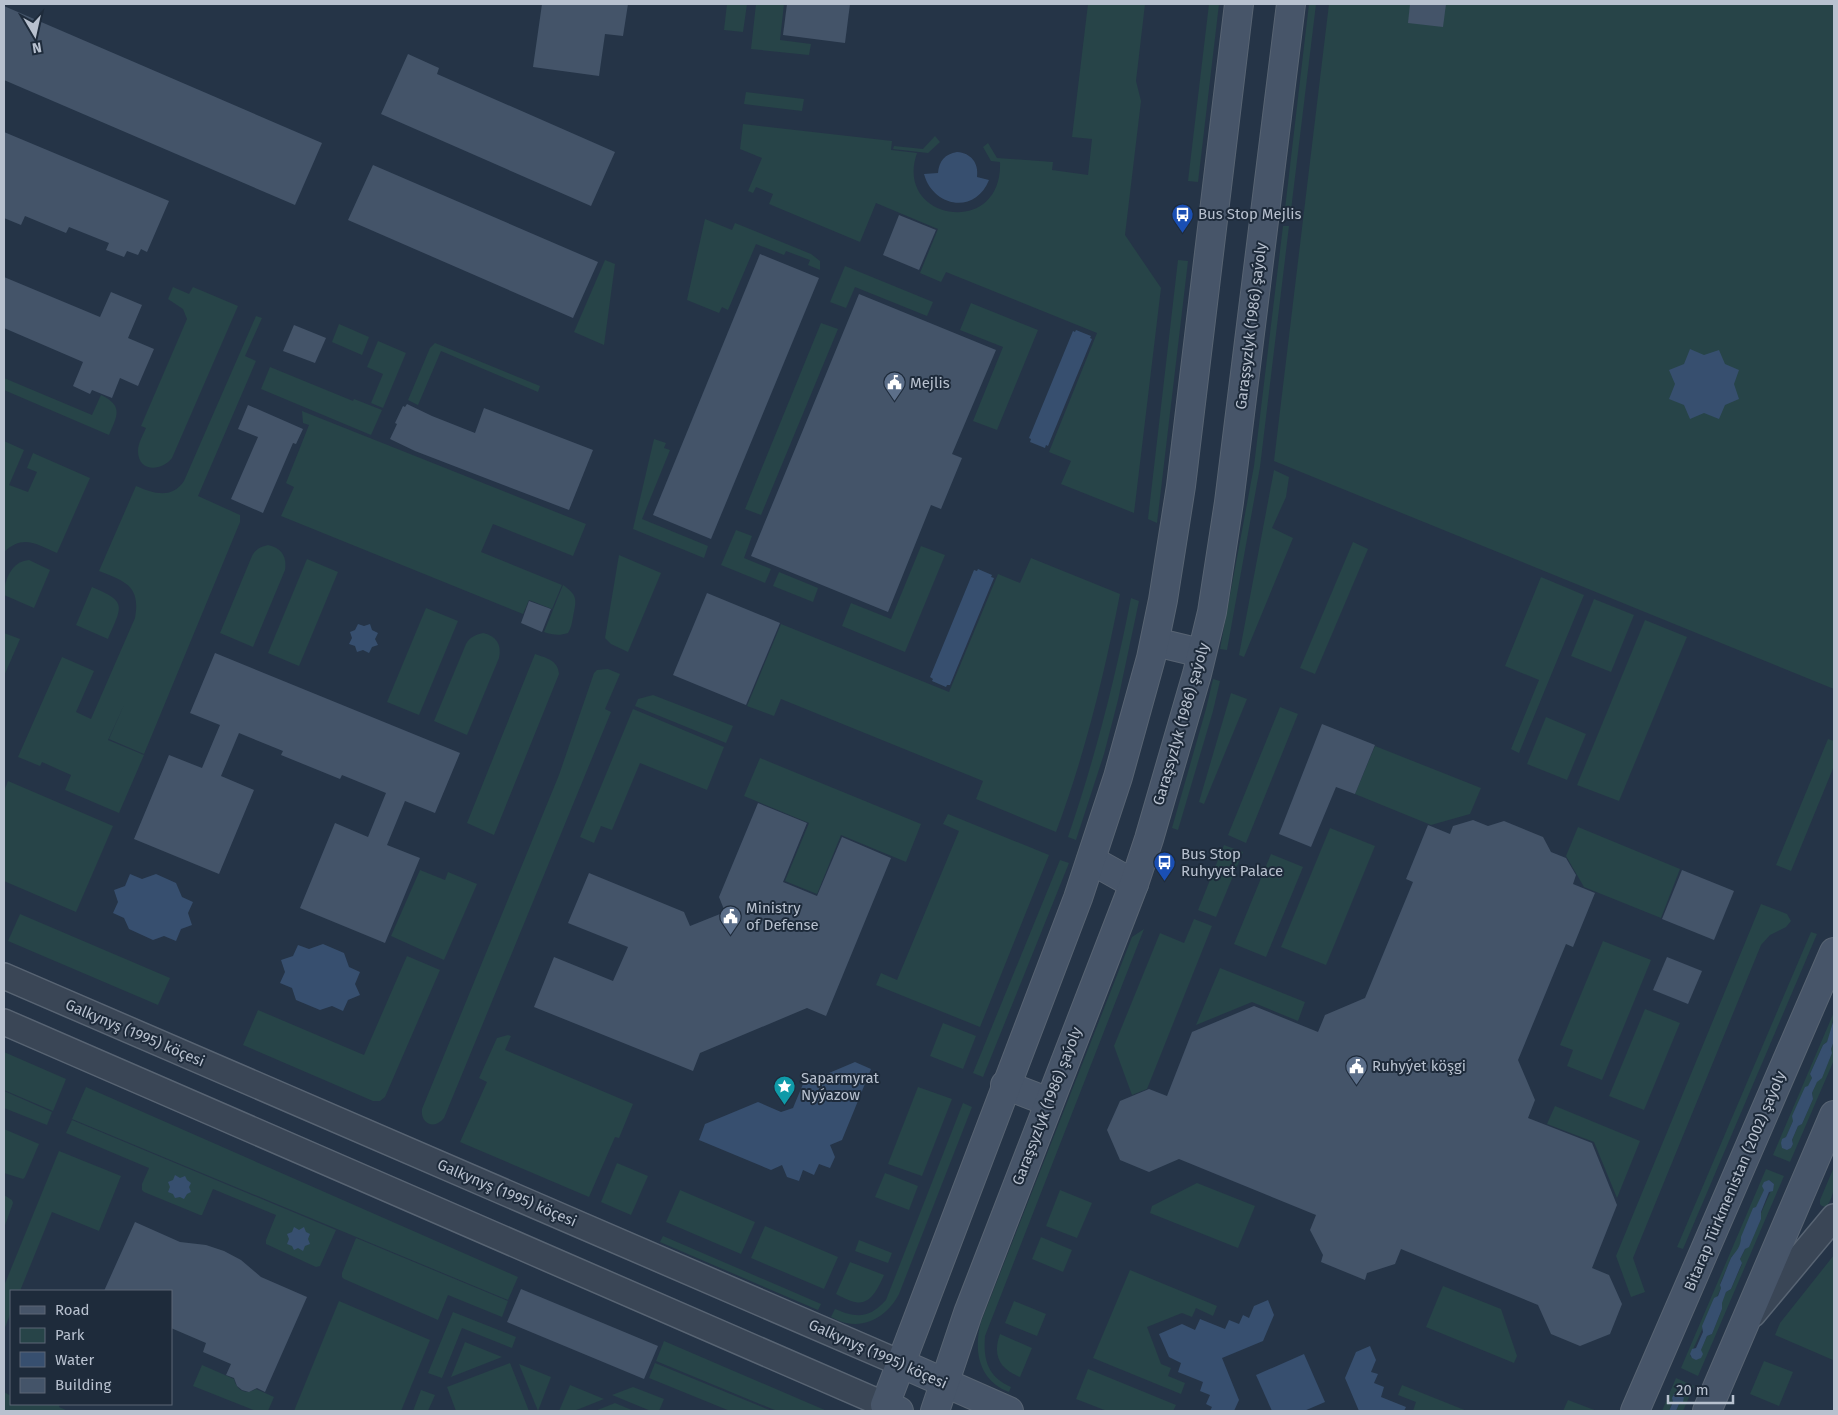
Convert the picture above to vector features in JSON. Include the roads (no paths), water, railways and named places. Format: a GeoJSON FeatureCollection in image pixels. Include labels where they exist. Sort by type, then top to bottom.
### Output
{"type":"FeatureCollection","features":[{"type":"Feature","properties":{"kind":"main road"},"geometry":{"type":"LineString","coordinates":[[892,1408],[900,1363],[1078,898],[1121,768],[1155,642],[1181,486],[1239,4]]}},
{"type":"Feature","properties":{"kind":"main road","name":"Garaşsyzlyk (1986) şaýoly"},"geometry":{"type":"LineString","coordinates":[[935,1411],[968,1313],[1134,884],[1149,839],[1212,612],[1229,502],[1291,4]]}},
{"type":"Feature","properties":{"kind":"main road"},"geometry":{"type":"LineString","coordinates":[[1155,642],[1201,653]]}},
{"type":"Feature","properties":{"kind":"main road"},"geometry":{"type":"LineString","coordinates":[[1090,860],[1134,884]]}},
{"type":"Feature","properties":{"kind":"main road","name":"Bitarap Türkmenistan (2002) şaýoly"},"geometry":{"type":"LineString","coordinates":[[1635,1411],[1834,952]]}},
{"type":"Feature","properties":{"kind":"main road"},"geometry":{"type":"LineString","coordinates":[[1005,1085],[1049,1102]]}},
{"type":"Feature","properties":{"kind":"main road"},"geometry":{"type":"LineString","coordinates":[[1707,1411],[1834,1115]]}},
{"type":"Feature","properties":{"kind":"main road","name":"Galkynyş (1995) köçesi"},"geometry":{"type":"LineString","coordinates":[[900,1363],[1009,1411]]}},
{"type":"Feature","properties":{"kind":"street","name":"Galkynyş (1995) köçesi"},"geometry":{"type":"LineString","coordinates":[[4,976],[900,1363]]}},
{"type":"Feature","properties":{"kind":"street"},"geometry":{"type":"LineString","coordinates":[[4,1022],[892,1408]]}},
{"type":"Feature","properties":{"kind":"street"},"geometry":{"type":"LineString","coordinates":[[1744,1325],[1834,1217]]}},
{"type":"Feature","properties":{"kind":"water"},"geometry":{"type":"Polygon","coordinates":[[[957,152],[966,154],[973,160],[977,167],[977,177],[989,180],[983,191],[965,202],[945,200],[936,194],[924,174],[938,173],[943,159],[949,154],[957,152]]]}},
{"type":"Feature","properties":{"kind":"water"},"geometry":{"type":"Polygon","coordinates":[[[1076,330],[1091,336],[1090,338],[1092,339],[1048,446],[1046,445],[1045,448],[1030,442],[1031,439],[1029,438],[1073,331],[1075,332],[1076,330]]]}},
{"type":"Feature","properties":{"kind":"water"},"geometry":{"type":"Polygon","coordinates":[[[1690,349],[1704,355],[1719,350],[1725,364],[1739,370],[1734,384],[1739,399],[1725,405],[1719,419],[1704,413],[1690,419],[1684,405],[1669,399],[1675,384],[1669,370],[1684,364],[1690,349]]]}},
{"type":"Feature","properties":{"kind":"water"},"geometry":{"type":"Polygon","coordinates":[[[978,569],[992,575],[991,577],[994,578],[950,685],[946,687],[932,681],[933,679],[930,677],[974,570],[977,571],[978,569]]]}},
{"type":"Feature","properties":{"kind":"water"},"geometry":{"type":"Polygon","coordinates":[[[358,624],[364,626],[370,624],[372,630],[378,633],[375,639],[378,645],[372,647],[369,653],[363,650],[357,652],[355,646],[349,644],[352,638],[350,632],[355,630],[358,624]]]}},
{"type":"Feature","properties":{"kind":"water"},"geometry":{"type":"Polygon","coordinates":[[[130,874],[142,879],[156,874],[176,883],[182,897],[193,902],[188,913],[192,925],[181,929],[176,941],[164,936],[153,940],[129,929],[124,918],[113,913],[118,902],[114,890],[125,886],[130,874]]]}},
{"type":"Feature","properties":{"kind":"water"},"geometry":{"type":"Polygon","coordinates":[[[323,944],[344,953],[349,967],[360,972],[355,984],[360,995],[348,1000],[343,1011],[332,1006],[320,1010],[296,1000],[292,988],[280,983],[285,972],[281,960],[293,956],[298,945],[309,949],[323,944]]]}},
{"type":"Feature","properties":{"kind":"water"},"geometry":{"type":"Polygon","coordinates":[[[1834,1019],[1832,1053],[1822,1078],[1817,1082],[1812,1093],[1813,1099],[1802,1124],[1798,1126],[1792,1140],[1793,1144],[1787,1150],[1782,1148],[1782,1139],[1786,1137],[1793,1121],[1792,1116],[1805,1087],[1808,1086],[1812,1078],[1810,1074],[1823,1045],[1827,1042],[1834,1019]]]}},
{"type":"Feature","properties":{"kind":"water"},"geometry":{"type":"Polygon","coordinates":[[[855,1062],[871,1069],[842,1140],[830,1145],[835,1157],[830,1168],[819,1164],[814,1175],[803,1170],[799,1181],[787,1177],[782,1165],[771,1170],[699,1140],[705,1124],[758,1102],[781,1112],[793,1108],[803,1084],[855,1062]]]}},
{"type":"Feature","properties":{"kind":"water"},"geometry":{"type":"Polygon","coordinates":[[[175,1175],[180,1178],[185,1176],[191,1183],[189,1187],[191,1192],[184,1199],[180,1197],[175,1198],[173,1194],[168,1192],[170,1187],[168,1182],[173,1180],[175,1175]]]}},
{"type":"Feature","properties":{"kind":"water"},"geometry":{"type":"Polygon","coordinates":[[[1769,1180],[1774,1184],[1773,1191],[1769,1192],[1761,1212],[1761,1219],[1749,1247],[1745,1249],[1740,1259],[1742,1263],[1731,1289],[1726,1292],[1722,1309],[1712,1334],[1707,1336],[1701,1350],[1703,1354],[1701,1358],[1696,1360],[1690,1354],[1692,1349],[1696,1348],[1703,1332],[1702,1326],[1714,1298],[1718,1296],[1721,1288],[1720,1285],[1731,1258],[1739,1246],[1753,1208],[1756,1207],[1764,1190],[1762,1186],[1764,1182],[1769,1180]]]}},
{"type":"Feature","properties":{"kind":"water"},"geometry":{"type":"Polygon","coordinates":[[[294,1227],[299,1230],[304,1227],[306,1232],[310,1234],[308,1239],[310,1244],[305,1246],[303,1251],[298,1248],[294,1250],[292,1246],[287,1244],[289,1239],[287,1234],[292,1232],[294,1227]]]}},
{"type":"Feature","properties":{"kind":"water"},"geometry":{"type":"Polygon","coordinates":[[[1268,1300],[1274,1315],[1263,1341],[1222,1358],[1239,1400],[1234,1411],[1210,1411],[1212,1407],[1206,1404],[1210,1395],[1200,1391],[1203,1382],[1178,1372],[1181,1363],[1169,1357],[1159,1334],[1182,1324],[1195,1330],[1200,1319],[1225,1329],[1229,1320],[1239,1324],[1243,1315],[1249,1318],[1254,1306],[1268,1300]]]}},
{"type":"Feature","properties":{"kind":"water"},"geometry":{"type":"Polygon","coordinates":[[[1370,1346],[1376,1360],[1371,1372],[1378,1374],[1374,1383],[1384,1387],[1381,1397],[1406,1407],[1404,1411],[1359,1411],[1345,1378],[1356,1352],[1370,1346]]]}},
{"type":"Feature","properties":{"kind":"water"},"geometry":{"type":"Polygon","coordinates":[[[1304,1354],[1325,1402],[1304,1411],[1272,1411],[1256,1375],[1304,1354]]]}},
{"type":"Feature","properties":{"kind":"water"},"geometry":{"type":"Polygon","coordinates":[[[1678,1392],[1684,1396],[1683,1403],[1679,1404],[1676,1411],[1669,1411],[1673,1402],[1672,1398],[1678,1392]]]}},
{"type":"Feature","properties":{"kind":"place","name":"Bus Stop Mejlis"},"geometry":{"type":"Point","coordinates":[1182,233]}},
{"type":"Feature","properties":{"kind":"place","name":"Mejlis"},"geometry":{"type":"Point","coordinates":[894,402]}},
{"type":"Feature","properties":{"kind":"place","name":"Bus Stop Ruhyyet Palace"},"geometry":{"type":"Point","coordinates":[1165,882]}},
{"type":"Feature","properties":{"kind":"place","name":"Ministry of Defense"},"geometry":{"type":"Point","coordinates":[730,936]}},
{"type":"Feature","properties":{"kind":"place","name":"Ruhyýet köşgi"},"geometry":{"type":"Point","coordinates":[1356,1085]}},
{"type":"Feature","properties":{"kind":"place","name":"Saparmyrat Nyýazow"},"geometry":{"type":"Point","coordinates":[785,1106]}}]}
